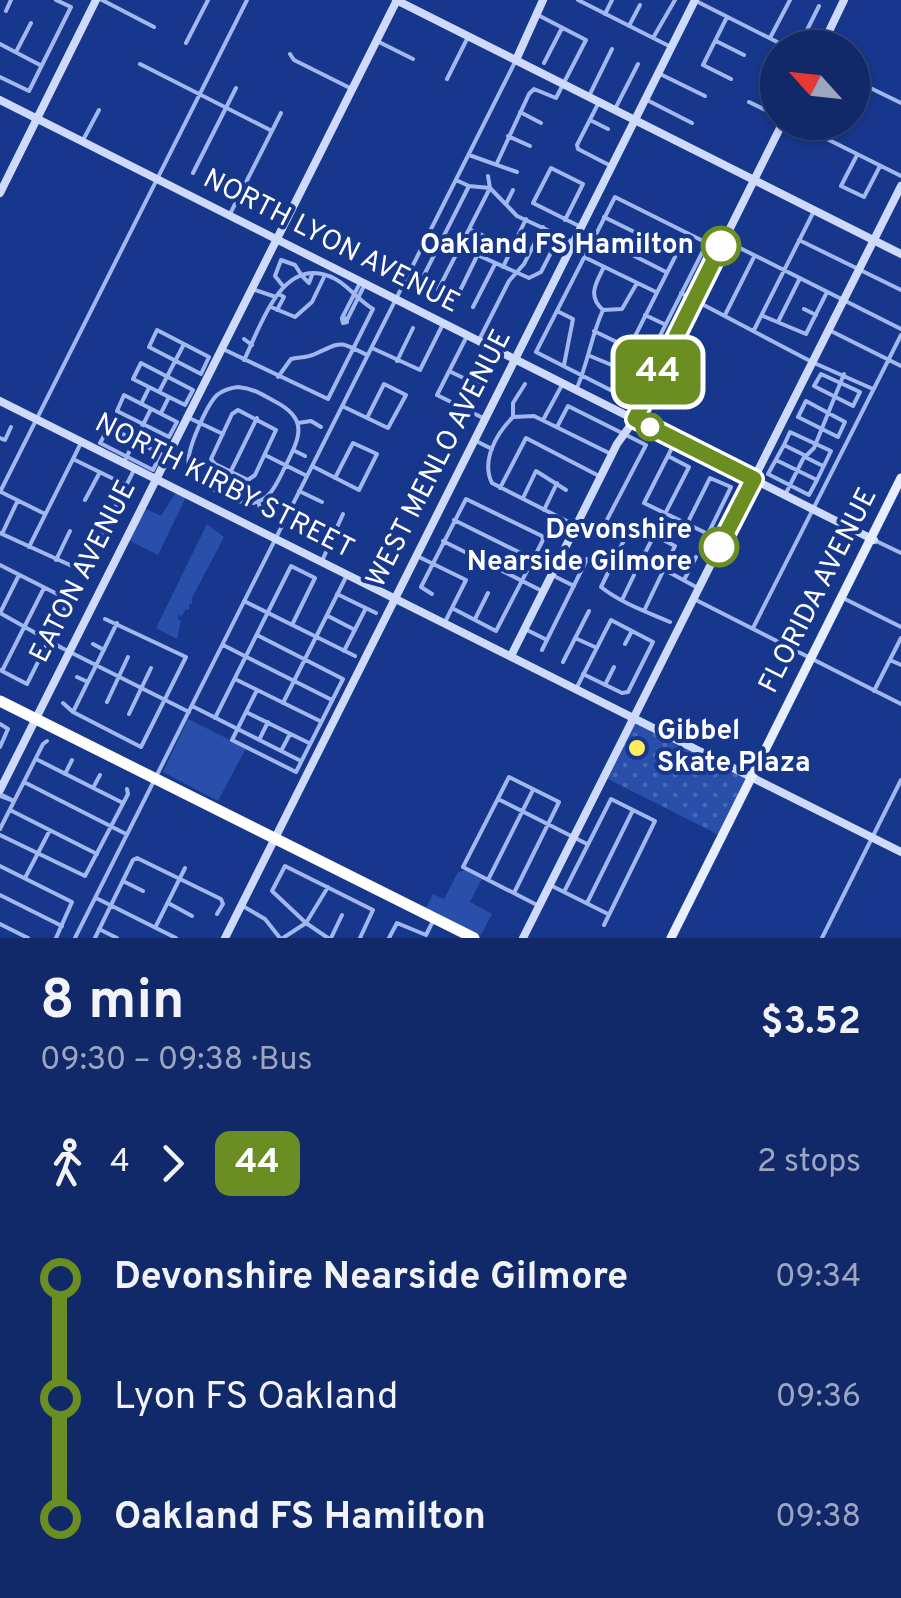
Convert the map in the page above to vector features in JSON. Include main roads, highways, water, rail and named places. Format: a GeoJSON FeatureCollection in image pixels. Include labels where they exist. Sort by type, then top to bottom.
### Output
{"type":"FeatureCollection","features":[{"type":"Feature","properties":{"kind":"highway"},"geometry":{"type":"LineString","coordinates":[[0,700],[275,838]]}},
{"type":"Feature","properties":{"kind":"highway"},"geometry":{"type":"LineString","coordinates":[[156,778],[474,938]]}},
{"type":"Feature","properties":{"kind":"highway"},"geometry":{"type":"LineString","coordinates":[[202,803],[217,807]]}},
{"type":"Feature","properties":{"kind":"main road","name":"FLORIDA AVENUE"},"geometry":{"type":"LineString","coordinates":[[673,938],[900,485]]}},
{"type":"Feature","properties":{"kind":"main road","name":"FLORIDA AVENUE"},"geometry":{"type":"LineString","coordinates":[[673,938],[813,659]]}},
{"type":"Feature","properties":{"kind":"place","name":"Oakland FS Hamilton"},"geometry":{"type":"Point","coordinates":[721,246]}},
{"type":"Feature","properties":{"kind":"place","name":"Devonshire Nearside Gilmore"},"geometry":{"type":"Point","coordinates":[719,547]}},
{"type":"Feature","properties":{"kind":"place","name":"Gibbel Skate Plaza"},"geometry":{"type":"Point","coordinates":[637,748]}}]}
